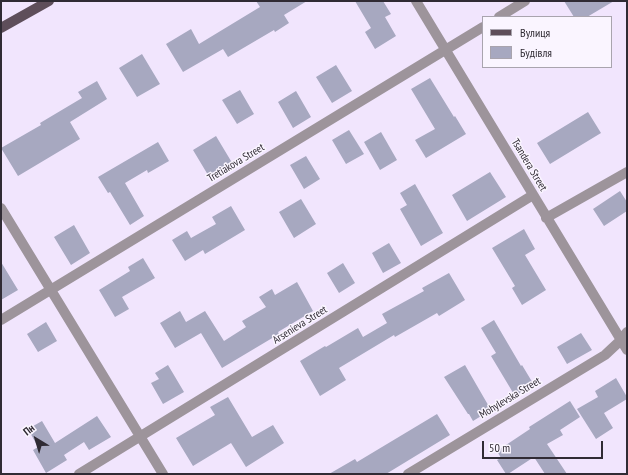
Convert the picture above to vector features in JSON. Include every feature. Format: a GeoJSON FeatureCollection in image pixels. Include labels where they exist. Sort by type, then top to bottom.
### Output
{"type":"FeatureCollection","features":[{"type":"Feature","properties":{"kind":"main road"},"geometry":{"type":"LineString","coordinates":[[1,28],[49,1]]}},
{"type":"Feature","properties":{"kind":"street","name":"Tsandera Street"},"geometry":{"type":"LineString","coordinates":[[416,1],[546,218],[624,336],[627,350]]}},
{"type":"Feature","properties":{"kind":"street"},"geometry":{"type":"LineString","coordinates":[[501,16],[525,1]]}},
{"type":"Feature","properties":{"kind":"street","name":"Tretiakova Street"},"geometry":{"type":"LineString","coordinates":[[1,320],[482,28]]}},
{"type":"Feature","properties":{"kind":"street"},"geometry":{"type":"LineString","coordinates":[[546,218],[627,172]]}},
{"type":"Feature","properties":{"kind":"street","name":"Arsenieva Street"},"geometry":{"type":"LineString","coordinates":[[79,474],[533,195]]}},
{"type":"Feature","properties":{"kind":"street"},"geometry":{"type":"LineString","coordinates":[[1,208],[163,474]]}},
{"type":"Feature","properties":{"kind":"street","name":"Mohylevska Street"},"geometry":{"type":"LineString","coordinates":[[408,474],[605,355],[624,336]]}},
{"type":"Feature","properties":{"kind":"building"},"geometry":{"type":"Polygon","coordinates":[[[256,1],[307,1],[284,15],[289,23],[275,32],[274,30],[228,57],[223,49],[183,72],[166,44],[191,29],[199,44],[260,7],[256,1]]]}},
{"type":"Feature","properties":{"kind":"building"},"geometry":{"type":"Polygon","coordinates":[[[355,1],[383,1],[391,14],[385,17],[396,36],[375,49],[365,32],[371,28],[355,1]]]}},
{"type":"Feature","properties":{"kind":"building"},"geometry":{"type":"Polygon","coordinates":[[[564,1],[614,1],[589,16],[573,16],[564,1]]]}},
{"type":"Feature","properties":{"kind":"building"},"geometry":{"type":"Polygon","coordinates":[[[142,54],[160,84],[137,97],[119,68],[142,54]]]}},
{"type":"Feature","properties":{"kind":"building"},"geometry":{"type":"Polygon","coordinates":[[[336,65],[352,91],[332,103],[316,77],[336,65]]]}},
{"type":"Feature","properties":{"kind":"building"},"geometry":{"type":"Polygon","coordinates":[[[430,78],[466,134],[426,158],[415,140],[435,129],[411,89],[430,78]]]}},
{"type":"Feature","properties":{"kind":"building"},"geometry":{"type":"Polygon","coordinates":[[[97,81],[107,99],[70,122],[80,139],[18,176],[1,148],[41,125],[40,123],[82,98],[78,92],[97,81]]]}},
{"type":"Feature","properties":{"kind":"building"},"geometry":{"type":"Polygon","coordinates":[[[240,90],[254,114],[237,124],[222,100],[240,90]]]}},
{"type":"Feature","properties":{"kind":"building"},"geometry":{"type":"Polygon","coordinates":[[[296,91],[311,117],[293,128],[278,102],[296,91]]]}},
{"type":"Feature","properties":{"kind":"building"},"geometry":{"type":"Polygon","coordinates":[[[588,112],[601,133],[550,164],[537,143],[588,112]]]}},
{"type":"Feature","properties":{"kind":"building"},"geometry":{"type":"Polygon","coordinates":[[[349,130],[364,154],[346,164],[332,140],[349,130]]]}},
{"type":"Feature","properties":{"kind":"building"},"geometry":{"type":"Polygon","coordinates":[[[381,132],[397,160],[380,170],[364,142],[381,132]]]}},
{"type":"Feature","properties":{"kind":"building"},"geometry":{"type":"Polygon","coordinates":[[[216,136],[234,166],[211,180],[193,150],[216,136]]]}},
{"type":"Feature","properties":{"kind":"building"},"geometry":{"type":"Polygon","coordinates":[[[158,142],[169,161],[148,173],[147,170],[125,183],[144,216],[130,225],[110,192],[108,193],[98,177],[158,142]]]}},
{"type":"Feature","properties":{"kind":"building"},"geometry":{"type":"Polygon","coordinates":[[[306,156],[320,179],[304,189],[290,165],[306,156]]]}},
{"type":"Feature","properties":{"kind":"building"},"geometry":{"type":"Polygon","coordinates":[[[490,172],[506,197],[467,221],[452,195],[490,172]]]}},
{"type":"Feature","properties":{"kind":"building"},"geometry":{"type":"Polygon","coordinates":[[[415,184],[443,233],[421,246],[400,209],[407,205],[400,193],[415,184]]]}},
{"type":"Feature","properties":{"kind":"building"},"geometry":{"type":"Polygon","coordinates":[[[620,191],[627,202],[627,211],[604,226],[593,209],[620,191]]]}},
{"type":"Feature","properties":{"kind":"building"},"geometry":{"type":"Polygon","coordinates":[[[301,199],[316,224],[294,238],[279,212],[301,199]]]}},
{"type":"Feature","properties":{"kind":"building"},"geometry":{"type":"Polygon","coordinates":[[[231,206],[245,230],[205,254],[203,250],[185,261],[172,240],[187,231],[191,238],[216,224],[212,217],[231,206]]]}},
{"type":"Feature","properties":{"kind":"building"},"geometry":{"type":"Polygon","coordinates":[[[74,225],[90,253],[71,265],[54,237],[74,225]]]}},
{"type":"Feature","properties":{"kind":"building"},"geometry":{"type":"Polygon","coordinates":[[[524,229],[535,249],[525,255],[546,290],[522,305],[512,288],[515,286],[492,248],[524,229]]]}},
{"type":"Feature","properties":{"kind":"building"},"geometry":{"type":"Polygon","coordinates":[[[389,243],[401,263],[383,273],[372,253],[389,243]]]}},
{"type":"Feature","properties":{"kind":"building"},"geometry":{"type":"Polygon","coordinates":[[[143,258],[155,278],[122,297],[129,309],[115,317],[99,290],[130,271],[128,267],[143,258]]]}},
{"type":"Feature","properties":{"kind":"building"},"geometry":{"type":"Polygon","coordinates":[[[1,262],[18,290],[1,300],[1,262]]]}},
{"type":"Feature","properties":{"kind":"building"},"geometry":{"type":"Polygon","coordinates":[[[343,263],[355,283],[339,293],[327,273],[343,263]]]}},
{"type":"Feature","properties":{"kind":"building"},"geometry":{"type":"Polygon","coordinates":[[[449,273],[465,300],[439,316],[437,313],[395,337],[394,335],[339,368],[346,380],[320,396],[300,361],[358,328],[363,337],[387,323],[382,314],[424,291],[422,288],[449,273]]]}},
{"type":"Feature","properties":{"kind":"building"},"geometry":{"type":"Polygon","coordinates":[[[297,282],[313,311],[278,332],[279,334],[222,368],[201,333],[175,348],[160,323],[180,311],[186,322],[205,311],[224,341],[246,327],[242,321],[266,307],[259,297],[272,289],[275,295],[297,282]]]}},
{"type":"Feature","properties":{"kind":"building"},"geometry":{"type":"Polygon","coordinates":[[[494,320],[534,385],[515,396],[491,356],[496,353],[481,328],[494,320]]]}},
{"type":"Feature","properties":{"kind":"building"},"geometry":{"type":"Polygon","coordinates":[[[46,322],[57,341],[38,352],[27,334],[46,322]]]}},
{"type":"Feature","properties":{"kind":"building"},"geometry":{"type":"Polygon","coordinates":[[[581,333],[592,350],[567,364],[557,347],[581,333]]]}},
{"type":"Feature","properties":{"kind":"building"},"geometry":{"type":"Polygon","coordinates":[[[168,365],[184,392],[163,404],[151,383],[159,379],[155,373],[168,365]]]}},
{"type":"Feature","properties":{"kind":"building"},"geometry":{"type":"Polygon","coordinates":[[[465,365],[491,410],[473,421],[444,377],[465,365]]]}},
{"type":"Feature","properties":{"kind":"building"},"geometry":{"type":"Polygon","coordinates":[[[616,378],[627,399],[604,413],[613,428],[596,439],[577,409],[598,397],[595,391],[616,378]]]}},
{"type":"Feature","properties":{"kind":"building"},"geometry":{"type":"Polygon","coordinates":[[[228,397],[252,437],[273,425],[284,443],[246,467],[231,443],[193,466],[176,438],[215,415],[210,407],[228,397]]]}},
{"type":"Feature","properties":{"kind":"building"},"geometry":{"type":"Polygon","coordinates":[[[570,401],[580,417],[560,430],[563,435],[547,444],[567,474],[545,474],[534,457],[506,474],[497,460],[501,458],[497,451],[530,429],[529,427],[570,401]]]}},
{"type":"Feature","properties":{"kind":"building"},"geometry":{"type":"Polygon","coordinates":[[[437,414],[450,435],[386,474],[329,474],[355,459],[357,462],[437,414]]]}},
{"type":"Feature","properties":{"kind":"building"},"geometry":{"type":"Polygon","coordinates":[[[97,416],[111,437],[89,450],[84,442],[64,455],[67,460],[46,473],[33,450],[38,447],[28,429],[42,421],[55,443],[97,416]]]}}]}
